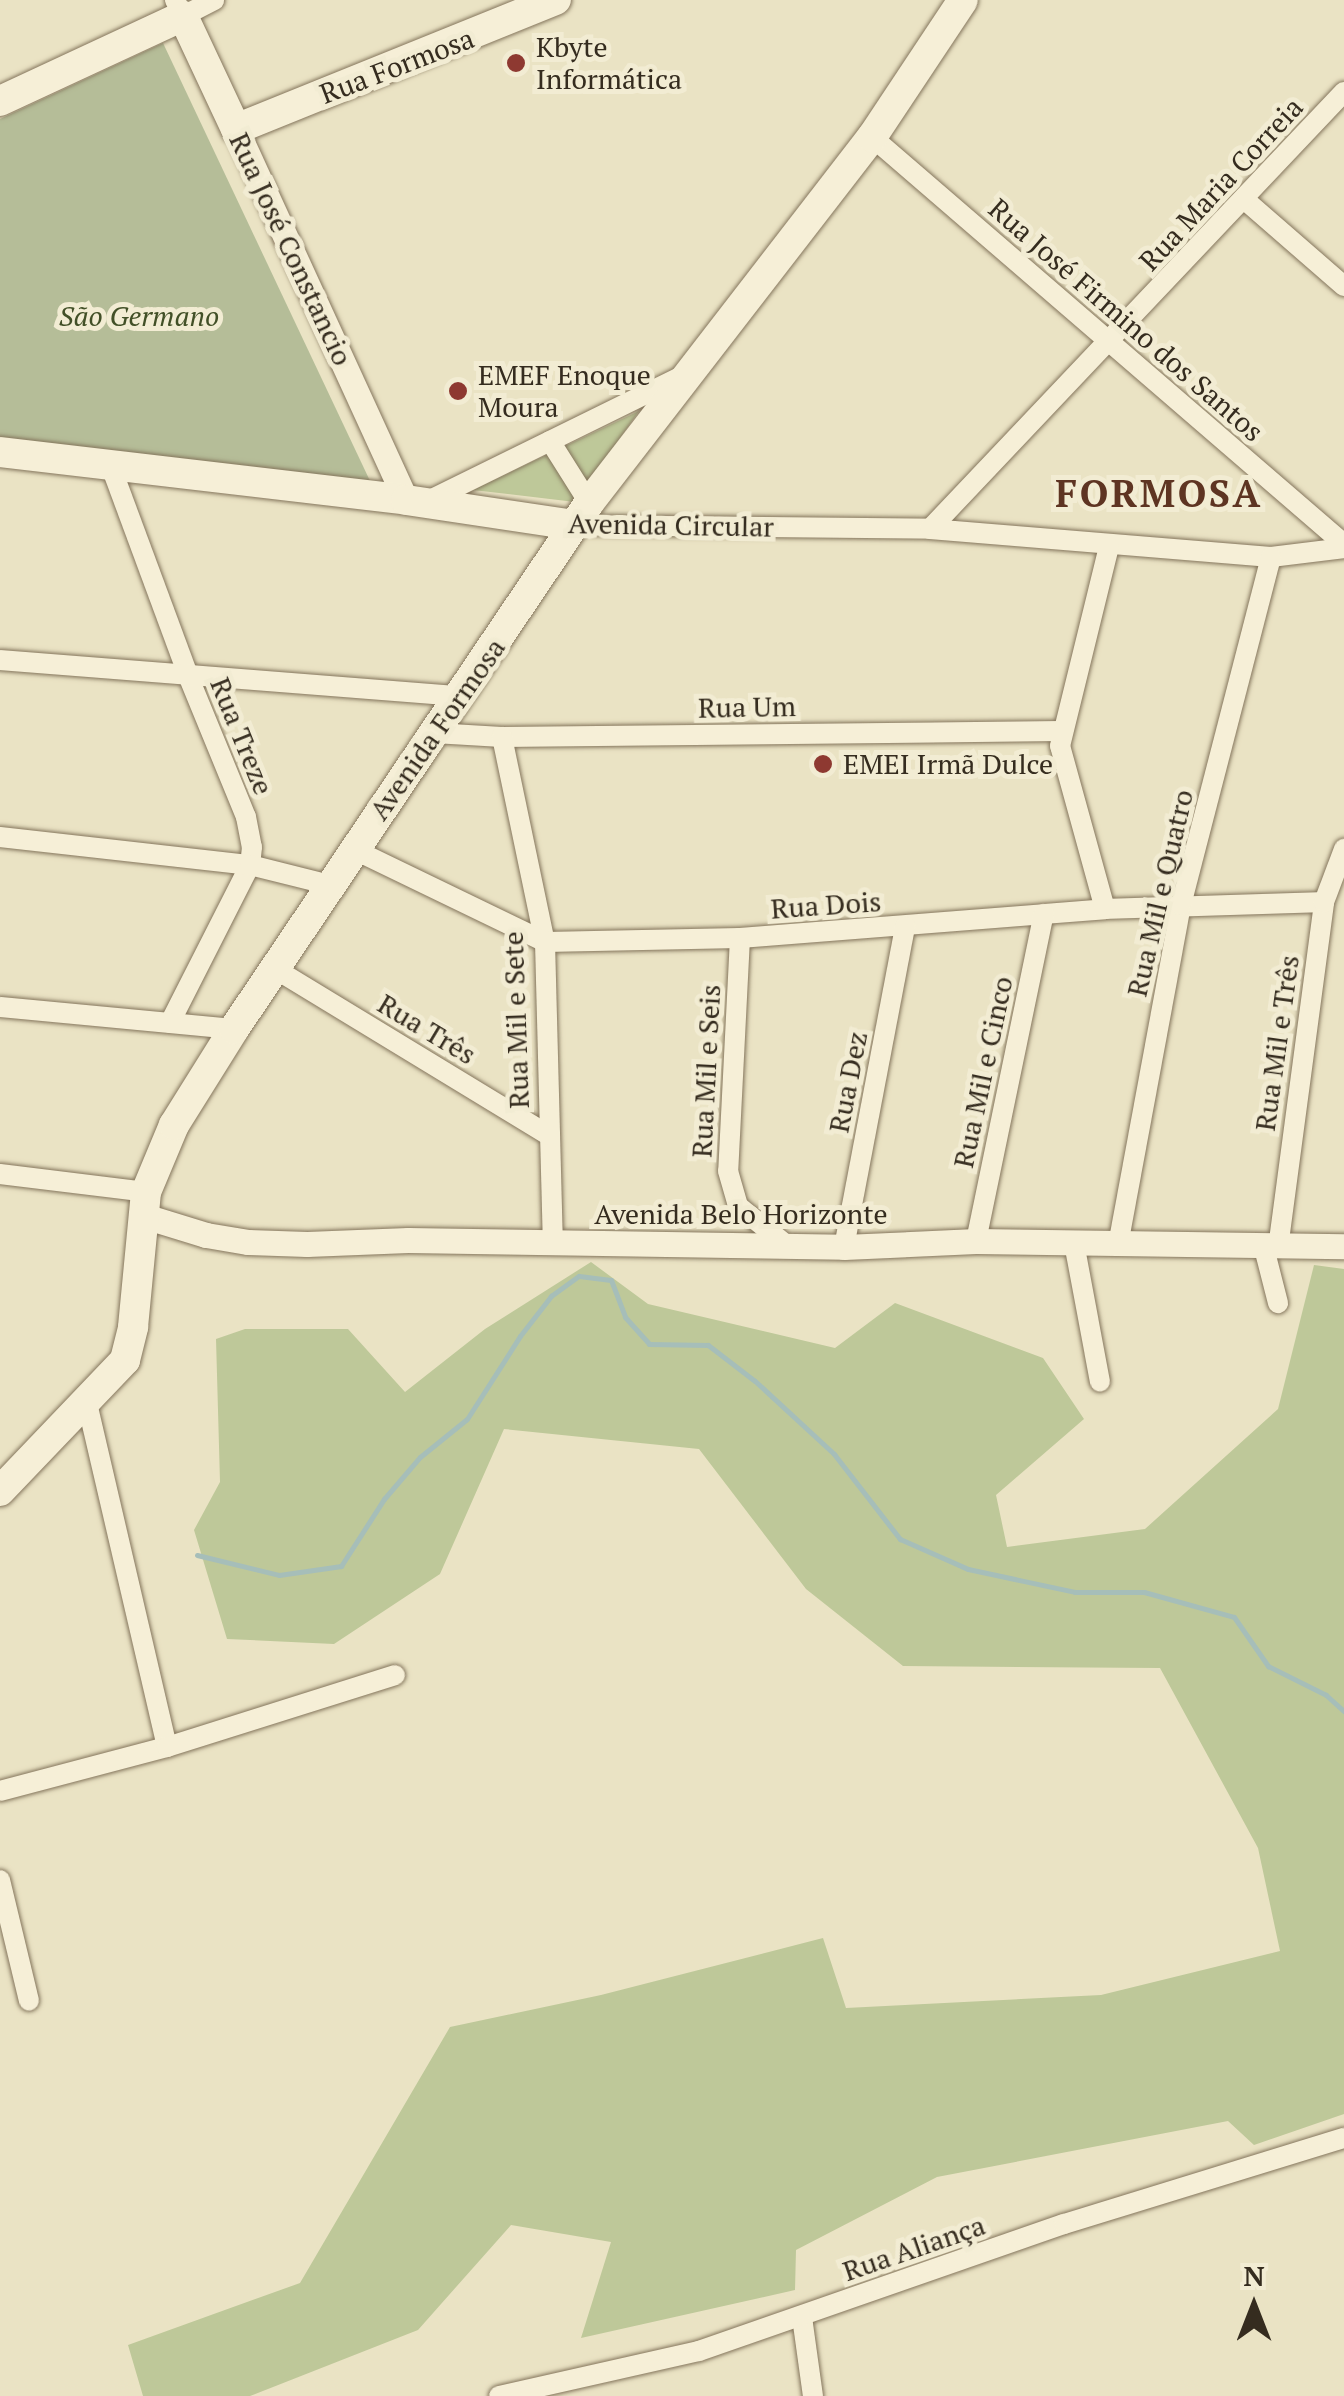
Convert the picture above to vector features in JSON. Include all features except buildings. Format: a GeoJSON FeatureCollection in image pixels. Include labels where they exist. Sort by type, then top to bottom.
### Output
{"type":"FeatureCollection","features":[{"type":"Feature","properties":{"kind":"main road","name":"Rua Formosa"},"geometry":{"type":"LineString","coordinates":[[236,129],[488,13],[556,0]]}},
{"type":"Feature","properties":{"kind":"main road","name":"Avenida Formosa"},"geometry":{"type":"LineString","coordinates":[[0,1491],[125,1360],[131,1344],[144,1203],[174,1125],[234,1029],[277,970],[353,849],[462,696],[581,514],[872,137],[963,0]]}},
{"type":"Feature","properties":{"kind":"main road"},"geometry":{"type":"LineString","coordinates":[[0,101],[179,8]]}},
{"type":"Feature","properties":{"kind":"main road","name":"Rua José Constancio"},"geometry":{"type":"LineString","coordinates":[[179,8],[236,129]]}},
{"type":"Feature","properties":{"kind":"main road","name":"Avenida Circular"},"geometry":{"type":"LineString","coordinates":[[0,452],[416,501],[581,514]]}},
{"type":"Feature","properties":{"kind":"street"},"geometry":{"type":"LineString","coordinates":[[179,8],[214,0]]}},
{"type":"Feature","properties":{"kind":"street","name":"Rua Maria Correia"},"geometry":{"type":"LineString","coordinates":[[930,530],[1110,344],[1344,92]]}},
{"type":"Feature","properties":{"kind":"street","name":"Rua José Constancio"},"geometry":{"type":"LineString","coordinates":[[236,129],[416,501]]}},
{"type":"Feature","properties":{"kind":"street","name":"Rua José Firmino dos Santos"},"geometry":{"type":"LineString","coordinates":[[872,137],[1344,546]]}},
{"type":"Feature","properties":{"kind":"street"},"geometry":{"type":"LineString","coordinates":[[1244,200],[1344,286]]}},
{"type":"Feature","properties":{"kind":"street"},"geometry":{"type":"LineString","coordinates":[[416,501],[550,442],[687,374]]}},
{"type":"Feature","properties":{"kind":"street"},"geometry":{"type":"LineString","coordinates":[[550,442],[581,514]]}},
{"type":"Feature","properties":{"kind":"street","name":"Rua Treze"},"geometry":{"type":"LineString","coordinates":[[110,464],[189,678],[246,817],[250,865]]}},
{"type":"Feature","properties":{"kind":"street","name":"Avenida Circular"},"geometry":{"type":"LineString","coordinates":[[581,514],[930,530],[1271,557],[1344,546]]}},
{"type":"Feature","properties":{"kind":"street"},"geometry":{"type":"LineString","coordinates":[[1105,909],[1078,818],[1060,731],[1109,547]]}},
{"type":"Feature","properties":{"kind":"street","name":"Rua Mil e Quatro"},"geometry":{"type":"LineString","coordinates":[[1118,1245],[1181,905],[1271,557]]}},
{"type":"Feature","properties":{"kind":"street"},"geometry":{"type":"LineString","coordinates":[[0,660],[189,678],[462,696]]}},
{"type":"Feature","properties":{"kind":"street","name":"Rua Um"},"geometry":{"type":"LineString","coordinates":[[434,733],[502,737],[1060,731]]}},
{"type":"Feature","properties":{"kind":"street","name":"Rua Mil e Sete"},"geometry":{"type":"LineString","coordinates":[[502,737],[545,942],[553,1244]]}},
{"type":"Feature","properties":{"kind":"street"},"geometry":{"type":"LineString","coordinates":[[0,837],[250,865],[330,886]]}},
{"type":"Feature","properties":{"kind":"street","name":"Rua Dois"},"geometry":{"type":"LineString","coordinates":[[353,849],[545,942],[740,938],[1105,909],[1324,902]]}},
{"type":"Feature","properties":{"kind":"street","name":"Rua Mil e Três"},"geometry":{"type":"LineString","coordinates":[[1278,1304],[1271,1248],[1324,902],[1344,849]]}},
{"type":"Feature","properties":{"kind":"street"},"geometry":{"type":"LineString","coordinates":[[170,1023],[250,865]]}},
{"type":"Feature","properties":{"kind":"street","name":"Rua Mil e Cinco"},"geometry":{"type":"LineString","coordinates":[[976,1241],[1044,914]]}},
{"type":"Feature","properties":{"kind":"street","name":"Rua Dez"},"geometry":{"type":"LineString","coordinates":[[844,1247],[905,927]]}},
{"type":"Feature","properties":{"kind":"street","name":"Rua Mil e Seis"},"geometry":{"type":"LineString","coordinates":[[740,938],[728,1171],[738,1206],[784,1243]]}},
{"type":"Feature","properties":{"kind":"street","name":"Rua Três"},"geometry":{"type":"LineString","coordinates":[[277,970],[548,1135]]}},
{"type":"Feature","properties":{"kind":"street"},"geometry":{"type":"LineString","coordinates":[[0,1006],[234,1029]]}},
{"type":"Feature","properties":{"kind":"street"},"geometry":{"type":"LineString","coordinates":[[0,1174],[144,1203]]}},
{"type":"Feature","properties":{"kind":"street","name":"Avenida Belo Horizonte"},"geometry":{"type":"LineString","coordinates":[[144,1203],[248,1242],[784,1243],[844,1247],[976,1241],[1344,1246]]}},
{"type":"Feature","properties":{"kind":"street"},"geometry":{"type":"LineString","coordinates":[[1074,1243],[1100,1382]]}},
{"type":"Feature","properties":{"kind":"street"},"geometry":{"type":"LineString","coordinates":[[87,1403],[168,1748]]}},
{"type":"Feature","properties":{"kind":"street"},"geometry":{"type":"LineString","coordinates":[[0,1791],[168,1748],[394,1675]]}},
{"type":"Feature","properties":{"kind":"street"},"geometry":{"type":"LineString","coordinates":[[0,1880],[29,2001]]}},
{"type":"Feature","properties":{"kind":"street","name":"Rua Aliança"},"geometry":{"type":"LineString","coordinates":[[500,2396],[699,2350],[1064,2224],[1344,2138]]}},
{"type":"Feature","properties":{"kind":"street"},"geometry":{"type":"LineString","coordinates":[[802,2317],[814,2396]]}},
{"type":"Feature","properties":{"kind":"green space","name":"São Germano"},"geometry":{"type":"Polygon","coordinates":[[[163,43],[371,483],[0,441],[0,119],[163,43]]]}},
{"type":"Feature","properties":{"kind":"green space"},"geometry":{"type":"Polygon","coordinates":[[[639,411],[575,502],[473,490],[639,411]]]}},
{"type":"Feature","properties":{"kind":"green space"},"geometry":{"type":"Polygon","coordinates":[[[591,1262],[648,1304],[835,1348],[895,1303],[1043,1358],[1084,1419],[996,1495],[1007,1547],[1145,1529],[1278,1409],[1314,1265],[1344,1269],[1344,2114],[1254,2145],[1228,2121],[937,2177],[796,2250],[795,2290],[581,2338],[611,2242],[511,2225],[418,2330],[250,2396],[143,2396],[128,2345],[300,2283],[450,2027],[601,1995],[823,1938],[846,2008],[1101,1995],[1280,1951],[1258,1848],[1160,1668],[903,1666],[806,1589],[699,1449],[504,1429],[440,1574],[334,1644],[227,1639],[194,1530],[220,1482],[216,1339],[245,1329],[348,1329],[405,1392],[485,1329],[591,1262]]]}},
{"type":"Feature","properties":{"kind":"waterway"},"geometry":{"type":"LineString","coordinates":[[197,1555],[279,1575],[341,1566],[384,1499],[420,1457],[467,1419],[520,1336],[551,1296],[579,1276],[611,1280],[625,1317],[649,1344],[708,1345],[755,1381],[834,1454],[900,1539],[968,1569],[1075,1592],[1144,1592],[1234,1617],[1268,1666],[1326,1695],[1344,1711]]}},
{"type":"Feature","properties":{"kind":"place","name":"Kbyte Informática"},"geometry":{"type":"Point","coordinates":[516,63]}},
{"type":"Feature","properties":{"kind":"place","name":"EMEF Enoque Moura"},"geometry":{"type":"Point","coordinates":[458,391]}},
{"type":"Feature","properties":{"kind":"place","name":"EMEI Irmã Dulce"},"geometry":{"type":"Point","coordinates":[823,764]}},
{"type":"Feature","properties":{"kind":"district","name":"FORMOSA"},"geometry":{"type":"Point","coordinates":[1159,494]}}]}
